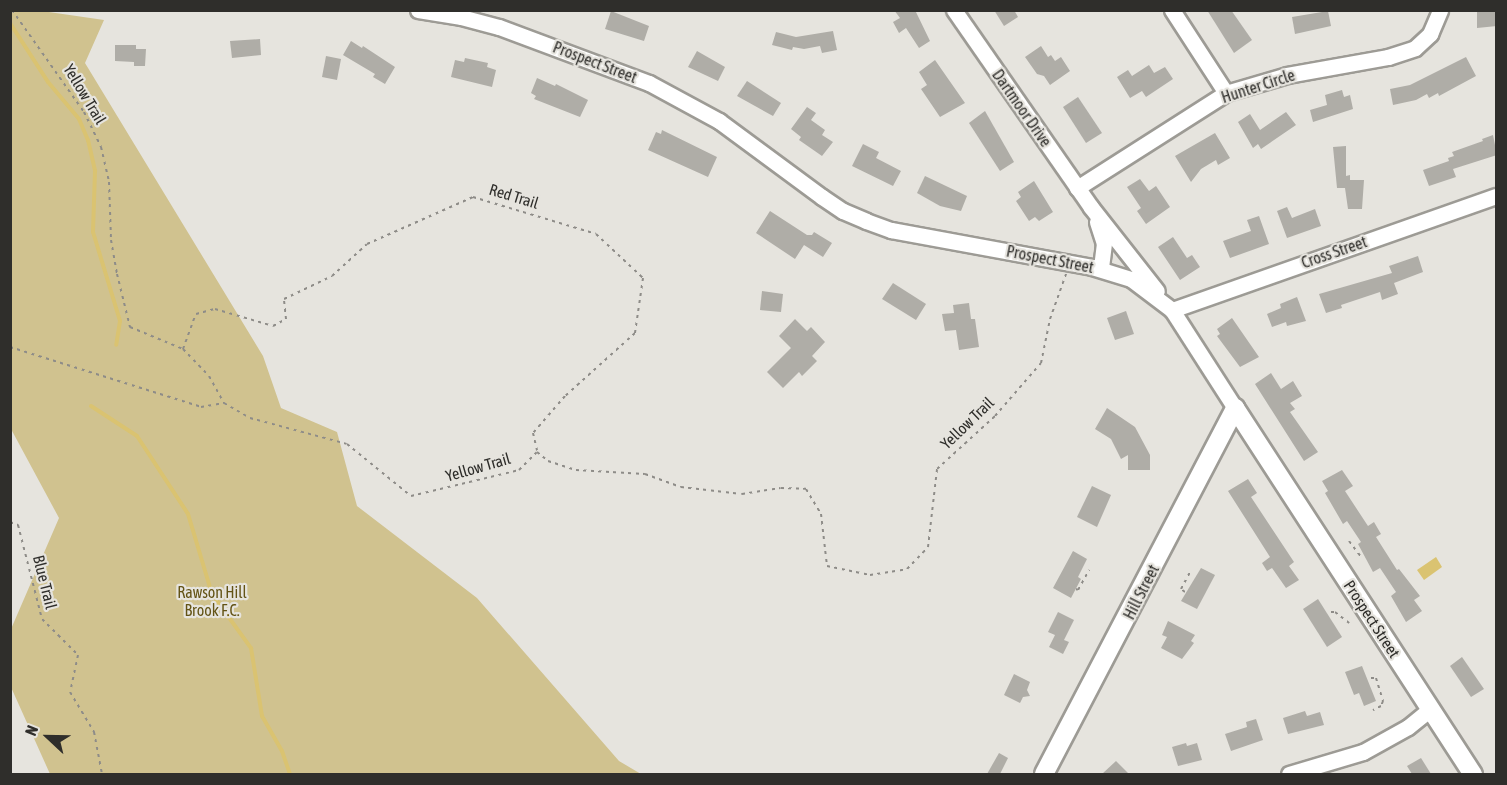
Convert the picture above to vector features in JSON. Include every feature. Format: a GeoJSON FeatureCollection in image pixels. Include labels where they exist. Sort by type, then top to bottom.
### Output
{"type":"FeatureCollection","features":[{"type":"Feature","properties":{"kind":"street","name":"Prospect Street"},"geometry":{"type":"LineString","coordinates":[[418,10],[461,17],[499,27],[649,83],[719,121],[829,202],[866,221],[891,230],[1101,269],[1123,276],[1149,291],[1172,310],[1473,774]]}},
{"type":"Feature","properties":{"kind":"street","name":"Dartmoor Drive"},"geometry":{"type":"LineString","coordinates":[[954,10],[1090,206],[1172,310]]}},
{"type":"Feature","properties":{"kind":"street"},"geometry":{"type":"LineString","coordinates":[[1172,10],[1226,93]]}},
{"type":"Feature","properties":{"kind":"street","name":"Hunter Circle"},"geometry":{"type":"LineString","coordinates":[[1077,188],[1226,93],[1287,75],[1402,53],[1415,48],[1430,34],[1440,10]]}},
{"type":"Feature","properties":{"kind":"street","name":"Cross Street"},"geometry":{"type":"LineString","coordinates":[[1172,310],[1497,195]]}},
{"type":"Feature","properties":{"kind":"street","name":"Dartmoor Drive"},"geometry":{"type":"LineString","coordinates":[[1090,206],[1103,237],[1101,269]]}},
{"type":"Feature","properties":{"kind":"street"},"geometry":{"type":"LineString","coordinates":[[1123,276],[1124,249]]}},
{"type":"Feature","properties":{"kind":"street","name":"Hill Street"},"geometry":{"type":"LineString","coordinates":[[1044,774],[1125,624],[1235,408]]}},
{"type":"Feature","properties":{"kind":"street"},"geometry":{"type":"LineString","coordinates":[[1289,774],[1328,765],[1370,748],[1408,727],[1430,710]]}},
{"type":"Feature","properties":{"kind":"path","name":"Yellow Trail"},"geometry":{"type":"LineString","coordinates":[[12,10],[84,112],[101,147],[109,182],[111,240],[130,327],[183,349],[209,376],[224,403],[250,418],[347,444],[411,496],[519,470],[537,452],[548,461],[576,470],[645,474],[681,487],[742,494],[781,488],[806,489],[821,514],[826,566],[870,575],[907,568],[928,547],[937,469],[995,416],[1041,363],[1050,319],[1070,263]]}},
{"type":"Feature","properties":{"kind":"path","name":"Red Trail"},"geometry":{"type":"LineString","coordinates":[[183,349],[196,314],[215,309],[273,326],[286,319],[284,298],[332,276],[367,244],[473,197],[596,234],[643,278],[635,333],[565,396],[533,433],[537,452]]}},
{"type":"Feature","properties":{"kind":"path"},"geometry":{"type":"LineString","coordinates":[[10,347],[201,407],[224,403]]}},
{"type":"Feature","properties":{"kind":"path","name":"Blue Trail"},"geometry":{"type":"LineString","coordinates":[[10,522],[18,525],[42,619],[78,655],[70,692],[94,732],[102,774]]}},
{"type":"Feature","properties":{"kind":"path"},"geometry":{"type":"LineString","coordinates":[[1349,541],[1360,556]]}},
{"type":"Feature","properties":{"kind":"path"},"geometry":{"type":"LineString","coordinates":[[1076,589],[1078,590],[1089,570]]}},
{"type":"Feature","properties":{"kind":"path"},"geometry":{"type":"LineString","coordinates":[[1185,591],[1181,589],[1190,572]]}},
{"type":"Feature","properties":{"kind":"path"},"geometry":{"type":"LineString","coordinates":[[1331,612],[1335,612],[1349,623]]}},
{"type":"Feature","properties":{"kind":"path"},"geometry":{"type":"LineString","coordinates":[[1371,678],[1376,678],[1383,701],[1381,706],[1372,710]]}},
{"type":"Feature","properties":{"kind":"green space","name":"Rawson Hill Brook F.C."},"geometry":{"type":"Polygon","coordinates":[[[10,11],[42,11],[104,20],[85,63],[263,356],[281,408],[337,432],[357,506],[477,598],[619,761],[641,774],[50,774],[10,685],[11,629],[59,518],[11,429],[10,11]]]}},
{"type":"Feature","properties":{"kind":"shaded area"},"geometry":{"type":"Polygon","coordinates":[[[1436,557],[1442,567],[1424,580],[1417,570],[1436,557]]]}},
{"type":"Feature","properties":{"kind":"building"},"geometry":{"type":"Polygon","coordinates":[[[894,10],[915,10],[930,41],[919,48],[906,28],[899,33],[893,22],[900,18],[894,10]]]}},
{"type":"Feature","properties":{"kind":"building"},"geometry":{"type":"Polygon","coordinates":[[[994,10],[1014,10],[1018,17],[1004,26],[994,10]]]}},
{"type":"Feature","properties":{"kind":"building"},"geometry":{"type":"Polygon","coordinates":[[[1207,10],[1231,10],[1252,40],[1234,53],[1207,10]]]}},
{"type":"Feature","properties":{"kind":"building"},"geometry":{"type":"Polygon","coordinates":[[[1477,10],[1497,10],[1497,26],[1477,28],[1477,10]]]}},
{"type":"Feature","properties":{"kind":"building"},"geometry":{"type":"Polygon","coordinates":[[[611,11],[649,26],[644,41],[605,29],[611,11]]]}},
{"type":"Feature","properties":{"kind":"building"},"geometry":{"type":"Polygon","coordinates":[[[1328,11],[1331,26],[1295,34],[1292,17],[1328,11]]]}},
{"type":"Feature","properties":{"kind":"building"},"geometry":{"type":"Polygon","coordinates":[[[833,31],[837,50],[822,53],[820,46],[804,49],[793,47],[792,50],[772,45],[776,32],[796,37],[833,31]]]}},
{"type":"Feature","properties":{"kind":"building"},"geometry":{"type":"Polygon","coordinates":[[[260,39],[261,55],[232,58],[230,41],[260,39]]]}},
{"type":"Feature","properties":{"kind":"building"},"geometry":{"type":"Polygon","coordinates":[[[351,41],[362,48],[363,46],[395,67],[385,84],[373,77],[375,74],[343,55],[351,41]]]}},
{"type":"Feature","properties":{"kind":"building"},"geometry":{"type":"Polygon","coordinates":[[[115,45],[136,45],[136,49],[146,49],[145,66],[134,66],[134,62],[115,61],[115,45]]]}},
{"type":"Feature","properties":{"kind":"building"},"geometry":{"type":"Polygon","coordinates":[[[1041,46],[1048,57],[1051,55],[1055,61],[1061,57],[1070,71],[1050,85],[1044,76],[1037,74],[1025,57],[1041,46]]]}},
{"type":"Feature","properties":{"kind":"building"},"geometry":{"type":"Polygon","coordinates":[[[697,51],[725,67],[718,81],[688,67],[697,51]]]}},
{"type":"Feature","properties":{"kind":"building"},"geometry":{"type":"Polygon","coordinates":[[[326,56],[341,59],[337,80],[322,77],[326,56]]]}},
{"type":"Feature","properties":{"kind":"building"},"geometry":{"type":"Polygon","coordinates":[[[1466,57],[1476,76],[1439,96],[1438,93],[1429,98],[1427,94],[1416,100],[1393,105],[1390,89],[1410,85],[1466,57]]]}},
{"type":"Feature","properties":{"kind":"building"},"geometry":{"type":"Polygon","coordinates":[[[465,58],[488,63],[487,67],[496,70],[492,87],[451,77],[455,60],[464,62],[465,58]]]}},
{"type":"Feature","properties":{"kind":"building"},"geometry":{"type":"Polygon","coordinates":[[[935,60],[965,103],[940,117],[921,89],[927,85],[919,72],[935,60]]]}},
{"type":"Feature","properties":{"kind":"building"},"geometry":{"type":"Polygon","coordinates":[[[1149,65],[1154,73],[1165,67],[1173,79],[1146,97],[1142,91],[1130,98],[1117,77],[1128,70],[1132,76],[1149,65]]]}},
{"type":"Feature","properties":{"kind":"building"},"geometry":{"type":"Polygon","coordinates":[[[537,78],[555,86],[556,84],[588,100],[580,117],[534,99],[536,96],[531,93],[537,78]]]}},
{"type":"Feature","properties":{"kind":"building"},"geometry":{"type":"Polygon","coordinates":[[[747,81],[781,103],[773,116],[737,96],[747,81]]]}},
{"type":"Feature","properties":{"kind":"building"},"geometry":{"type":"Polygon","coordinates":[[[1342,90],[1344,97],[1350,95],[1353,109],[1313,122],[1310,110],[1327,105],[1325,95],[1342,90]]]}},
{"type":"Feature","properties":{"kind":"building"},"geometry":{"type":"Polygon","coordinates":[[[1078,97],[1102,133],[1086,143],[1063,107],[1078,97]]]}},
{"type":"Feature","properties":{"kind":"building"},"geometry":{"type":"Polygon","coordinates":[[[807,107],[816,113],[811,120],[825,130],[822,135],[833,142],[822,156],[799,140],[801,137],[791,129],[807,107]]]}},
{"type":"Feature","properties":{"kind":"building"},"geometry":{"type":"Polygon","coordinates":[[[985,111],[1014,162],[1000,171],[969,123],[985,111]]]}},
{"type":"Feature","properties":{"kind":"building"},"geometry":{"type":"Polygon","coordinates":[[[1286,112],[1296,125],[1261,149],[1258,144],[1253,148],[1238,122],[1250,114],[1260,130],[1286,112]]]}},
{"type":"Feature","properties":{"kind":"building"},"geometry":{"type":"Polygon","coordinates":[[[662,130],[717,157],[708,177],[648,150],[656,132],[661,134],[662,130]]]}},
{"type":"Feature","properties":{"kind":"building"},"geometry":{"type":"Polygon","coordinates":[[[1215,133],[1230,158],[1218,165],[1216,160],[1201,169],[1191,182],[1175,156],[1215,133]]]}},
{"type":"Feature","properties":{"kind":"building"},"geometry":{"type":"Polygon","coordinates":[[[1493,135],[1497,155],[1453,169],[1456,177],[1429,186],[1423,170],[1449,161],[1448,158],[1454,156],[1452,152],[1493,135]]]}},
{"type":"Feature","properties":{"kind":"building"},"geometry":{"type":"Polygon","coordinates":[[[863,144],[879,152],[876,158],[901,171],[893,186],[852,166],[863,144]]]}},
{"type":"Feature","properties":{"kind":"building"},"geometry":{"type":"Polygon","coordinates":[[[1346,146],[1346,176],[1350,175],[1350,180],[1364,180],[1362,209],[1348,209],[1345,188],[1337,188],[1333,147],[1346,146]]]}},
{"type":"Feature","properties":{"kind":"building"},"geometry":{"type":"Polygon","coordinates":[[[925,176],[967,196],[961,211],[940,206],[917,193],[925,176]]]}},
{"type":"Feature","properties":{"kind":"building"},"geometry":{"type":"Polygon","coordinates":[[[1140,179],[1149,191],[1156,186],[1170,207],[1146,224],[1137,211],[1141,208],[1127,187],[1140,179]]]}},
{"type":"Feature","properties":{"kind":"building"},"geometry":{"type":"Polygon","coordinates":[[[1034,181],[1053,212],[1039,221],[1035,217],[1029,221],[1016,201],[1021,197],[1018,192],[1034,181]]]}},
{"type":"Feature","properties":{"kind":"building"},"geometry":{"type":"Polygon","coordinates":[[[1287,207],[1292,218],[1315,209],[1321,226],[1287,238],[1277,211],[1287,207]]]}},
{"type":"Feature","properties":{"kind":"building"},"geometry":{"type":"Polygon","coordinates":[[[770,211],[807,235],[812,235],[814,232],[832,243],[823,257],[804,245],[795,259],[756,233],[770,211]]]}},
{"type":"Feature","properties":{"kind":"building"},"geometry":{"type":"Polygon","coordinates":[[[1259,216],[1269,244],[1230,258],[1223,241],[1251,231],[1247,220],[1259,216]]]}},
{"type":"Feature","properties":{"kind":"building"},"geometry":{"type":"Polygon","coordinates":[[[1173,237],[1187,258],[1192,255],[1200,267],[1180,280],[1158,247],[1173,237]]]}},
{"type":"Feature","properties":{"kind":"building"},"geometry":{"type":"Polygon","coordinates":[[[1418,256],[1423,272],[1394,283],[1398,294],[1382,300],[1380,292],[1341,305],[1342,308],[1326,313],[1319,294],[1392,273],[1389,266],[1418,256]]]}},
{"type":"Feature","properties":{"kind":"building"},"geometry":{"type":"Polygon","coordinates":[[[893,283],[926,304],[916,320],[882,299],[893,283]]]}},
{"type":"Feature","properties":{"kind":"building"},"geometry":{"type":"Polygon","coordinates":[[[762,291],[783,294],[781,312],[760,310],[762,291]]]}},
{"type":"Feature","properties":{"kind":"building"},"geometry":{"type":"Polygon","coordinates":[[[1297,297],[1306,321],[1287,326],[1286,322],[1272,327],[1267,314],[1281,308],[1280,304],[1297,297]]]}},
{"type":"Feature","properties":{"kind":"building"},"geometry":{"type":"Polygon","coordinates":[[[969,303],[971,319],[975,319],[979,347],[959,350],[956,330],[945,331],[942,314],[954,313],[953,305],[969,303]]]}},
{"type":"Feature","properties":{"kind":"building"},"geometry":{"type":"Polygon","coordinates":[[[1126,311],[1134,334],[1115,340],[1107,318],[1126,311]]]}},
{"type":"Feature","properties":{"kind":"building"},"geometry":{"type":"Polygon","coordinates":[[[1232,318],[1259,357],[1240,367],[1217,336],[1220,334],[1217,329],[1232,318]]]}},
{"type":"Feature","properties":{"kind":"building"},"geometry":{"type":"Polygon","coordinates":[[[795,319],[807,331],[811,327],[825,342],[812,356],[817,361],[802,376],[799,372],[783,388],[767,372],[791,348],[779,336],[795,319]]]}},
{"type":"Feature","properties":{"kind":"building"},"geometry":{"type":"Polygon","coordinates":[[[1271,373],[1281,389],[1293,381],[1302,396],[1290,403],[1295,409],[1290,412],[1318,452],[1304,461],[1255,384],[1271,373]]]}},
{"type":"Feature","properties":{"kind":"building"},"geometry":{"type":"Polygon","coordinates":[[[1107,408],[1135,427],[1150,455],[1150,470],[1128,470],[1128,455],[1121,459],[1111,439],[1095,429],[1107,408]]]}},
{"type":"Feature","properties":{"kind":"building"},"geometry":{"type":"Polygon","coordinates":[[[1342,470],[1353,486],[1345,491],[1368,526],[1374,522],[1381,534],[1376,537],[1397,570],[1399,569],[1420,596],[1414,600],[1422,611],[1406,622],[1391,596],[1396,592],[1380,568],[1373,572],[1358,544],[1361,542],[1347,521],[1343,524],[1325,493],[1328,491],[1322,481],[1342,470]]]}},
{"type":"Feature","properties":{"kind":"building"},"geometry":{"type":"Polygon","coordinates":[[[1248,479],[1257,493],[1251,497],[1294,562],[1289,566],[1299,580],[1286,588],[1272,568],[1267,571],[1262,563],[1270,557],[1228,491],[1248,479]]]}},
{"type":"Feature","properties":{"kind":"building"},"geometry":{"type":"Polygon","coordinates":[[[1092,486],[1111,495],[1097,527],[1077,517],[1092,486]]]}},
{"type":"Feature","properties":{"kind":"building"},"geometry":{"type":"Polygon","coordinates":[[[1073,551],[1087,559],[1078,577],[1081,579],[1071,598],[1053,588],[1073,551]]]}},
{"type":"Feature","properties":{"kind":"building"},"geometry":{"type":"Polygon","coordinates":[[[1201,568],[1215,575],[1197,609],[1181,601],[1201,568]]]}},
{"type":"Feature","properties":{"kind":"building"},"geometry":{"type":"Polygon","coordinates":[[[1318,599],[1342,637],[1327,647],[1303,609],[1318,599]]]}},
{"type":"Feature","properties":{"kind":"building"},"geometry":{"type":"Polygon","coordinates":[[[1058,612],[1074,620],[1064,640],[1069,642],[1063,654],[1049,647],[1055,635],[1048,632],[1058,612]]]}},
{"type":"Feature","properties":{"kind":"building"},"geometry":{"type":"Polygon","coordinates":[[[1168,621],[1195,635],[1191,641],[1194,643],[1182,659],[1161,648],[1167,637],[1162,635],[1168,621]]]}},
{"type":"Feature","properties":{"kind":"building"},"geometry":{"type":"Polygon","coordinates":[[[1462,657],[1484,689],[1471,697],[1450,666],[1462,657]]]}},
{"type":"Feature","properties":{"kind":"building"},"geometry":{"type":"Polygon","coordinates":[[[1362,666],[1376,701],[1364,706],[1359,693],[1354,695],[1345,672],[1362,666]]]}},
{"type":"Feature","properties":{"kind":"building"},"geometry":{"type":"Polygon","coordinates":[[[1014,674],[1030,682],[1027,690],[1030,696],[1023,697],[1020,703],[1004,695],[1014,674]]]}},
{"type":"Feature","properties":{"kind":"building"},"geometry":{"type":"Polygon","coordinates":[[[1305,711],[1307,716],[1320,712],[1324,725],[1288,734],[1283,718],[1305,711]]]}},
{"type":"Feature","properties":{"kind":"building"},"geometry":{"type":"Polygon","coordinates":[[[1256,719],[1263,740],[1231,751],[1225,734],[1247,727],[1246,722],[1256,719]]]}},
{"type":"Feature","properties":{"kind":"building"},"geometry":{"type":"Polygon","coordinates":[[[1186,743],[1187,746],[1197,743],[1202,760],[1178,766],[1172,747],[1186,743]]]}},
{"type":"Feature","properties":{"kind":"building"},"geometry":{"type":"Polygon","coordinates":[[[999,753],[1008,758],[1000,774],[987,774],[999,753]]]}},
{"type":"Feature","properties":{"kind":"building"},"geometry":{"type":"Polygon","coordinates":[[[1421,758],[1431,774],[1412,774],[1407,766],[1421,758]]]}},
{"type":"Feature","properties":{"kind":"building"},"geometry":{"type":"Polygon","coordinates":[[[1116,761],[1129,774],[1102,774],[1116,761]]]}},
{"type":"Feature","properties":{"kind":"waterway"},"geometry":{"type":"LineString","coordinates":[[10,23],[48,82],[79,119],[88,140],[95,171],[93,232],[120,321],[116,345]]}},
{"type":"Feature","properties":{"kind":"waterway"},"geometry":{"type":"LineString","coordinates":[[91,406],[137,436],[188,514],[212,594],[251,648],[262,716],[282,751],[290,774]]}}]}
